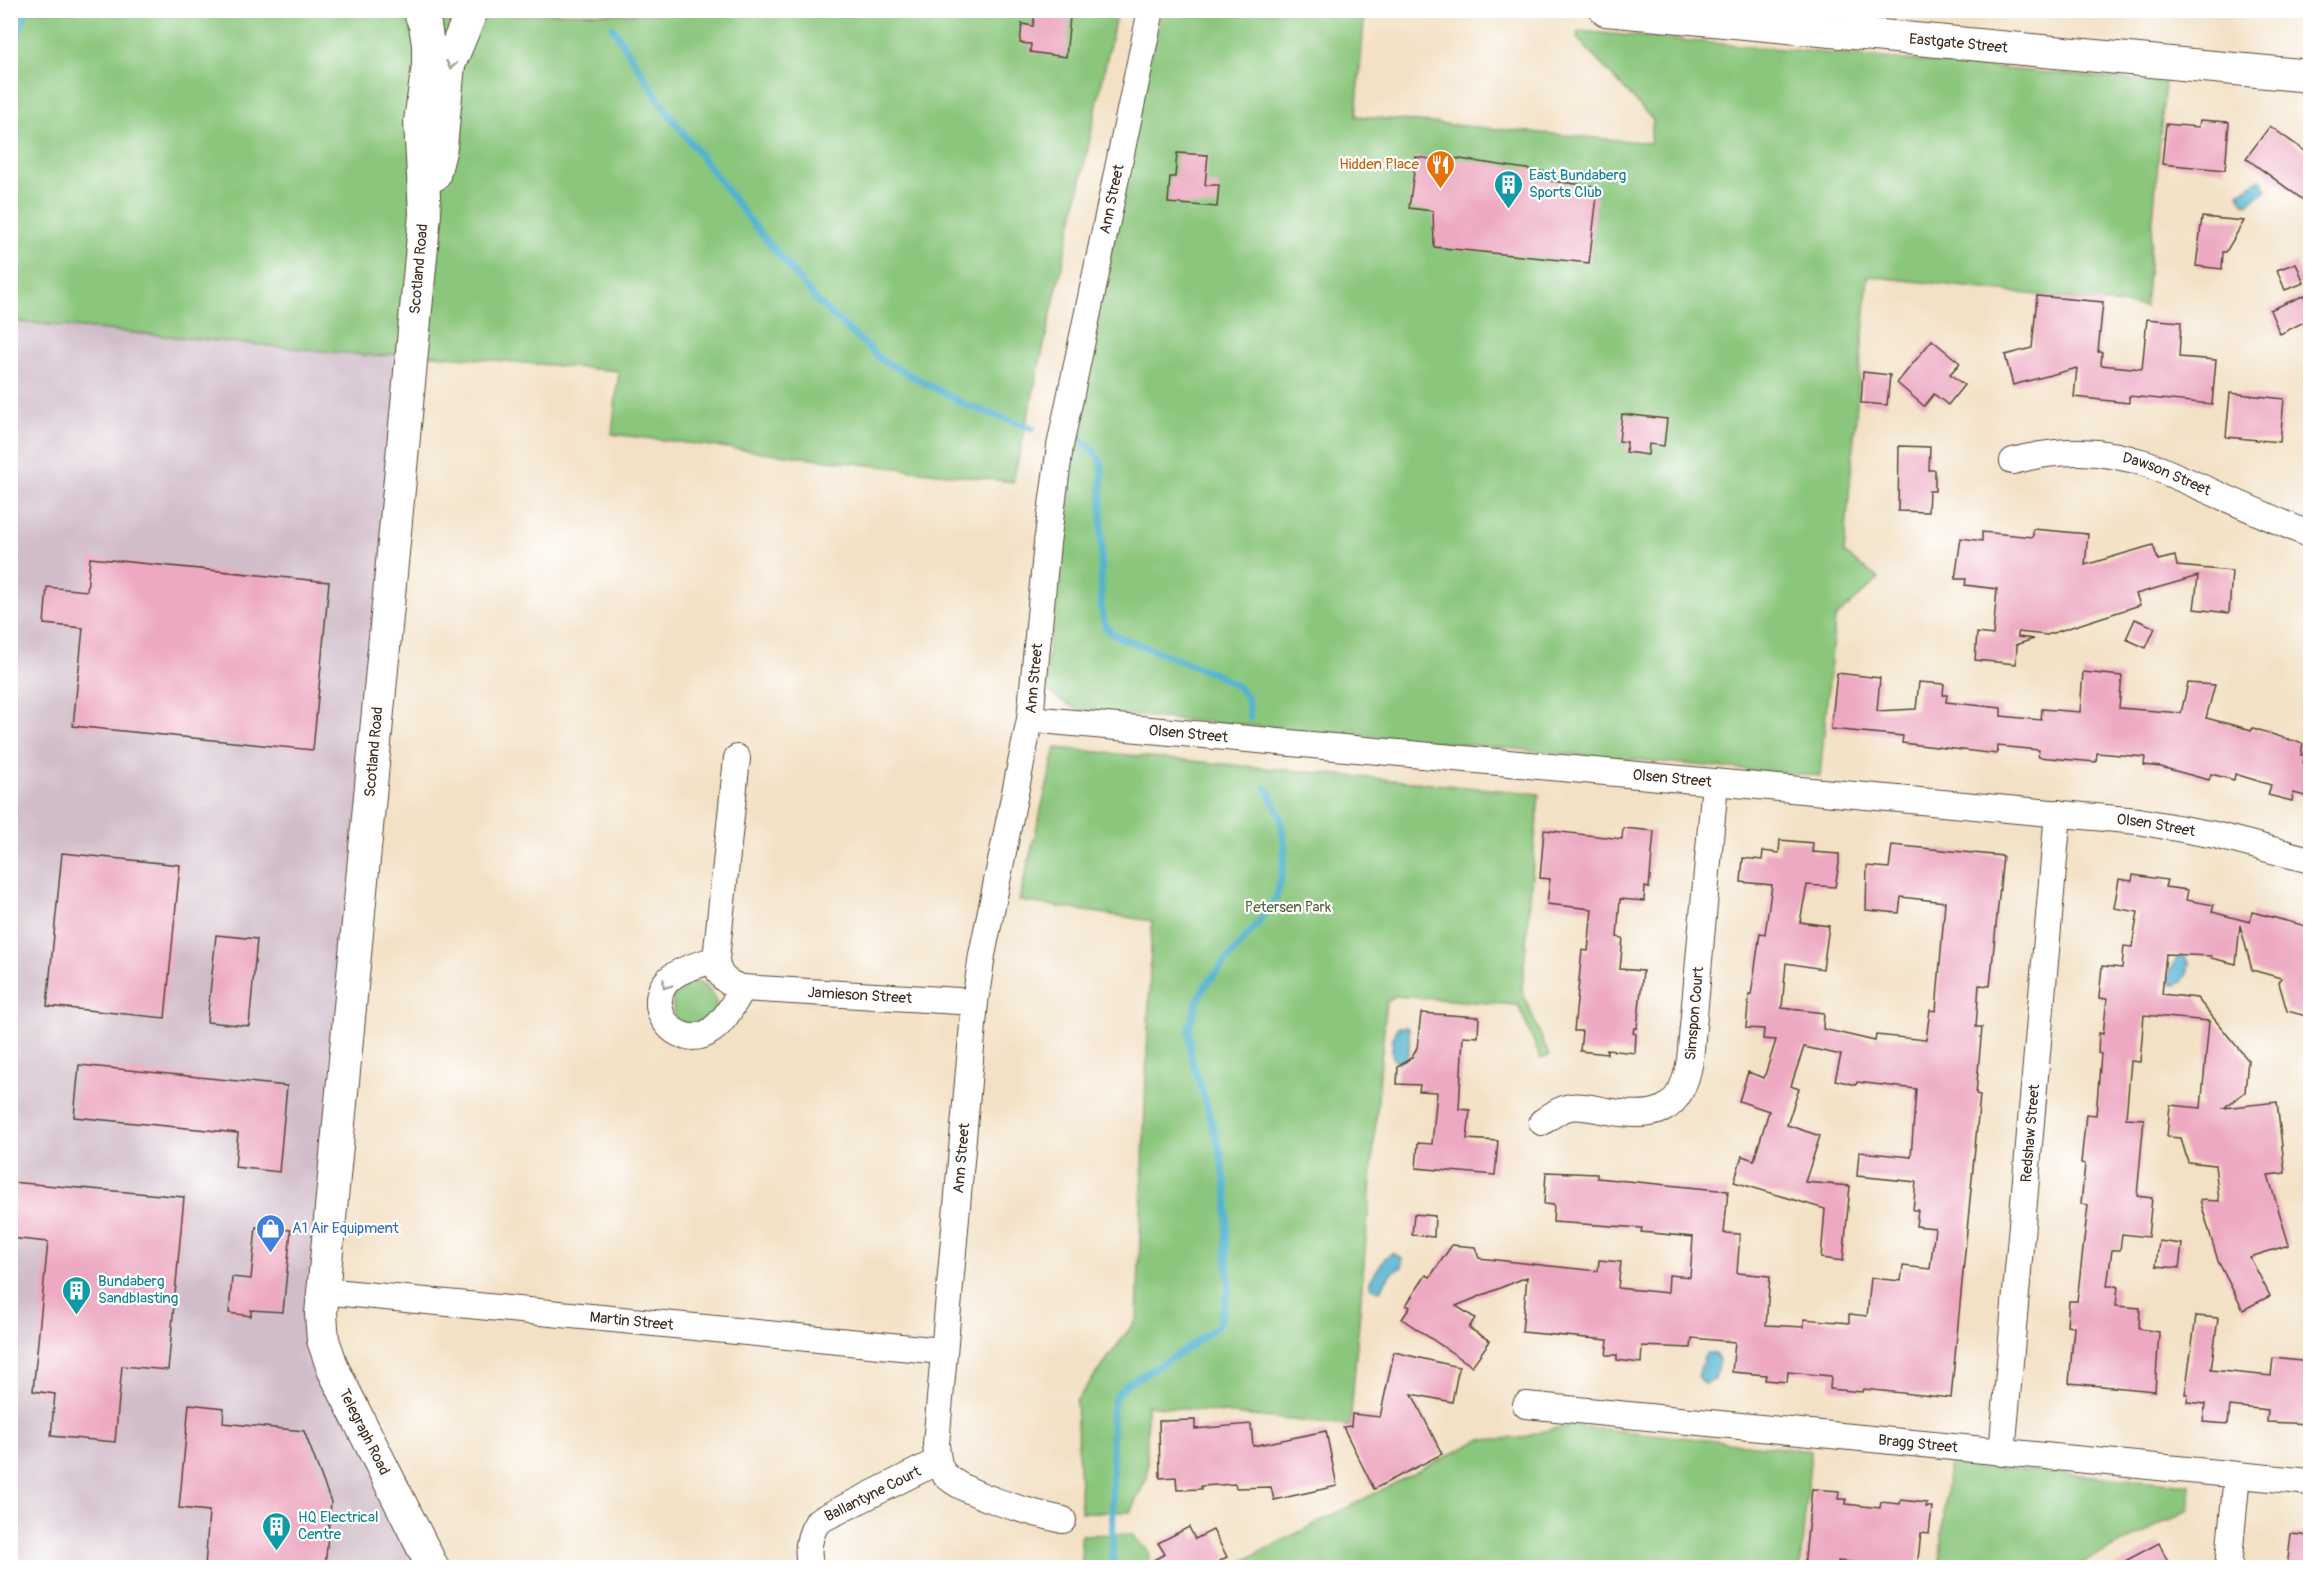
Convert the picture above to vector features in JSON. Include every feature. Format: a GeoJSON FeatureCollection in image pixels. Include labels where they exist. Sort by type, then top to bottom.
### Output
{"type":"FeatureCollection","features":[{"type":"Feature","properties":{"kind":"street","name":"Scotland Road"},"geometry":{"type":"LineString","coordinates":[[419,10],[425,25],[428,45],[428,65],[420,121],[425,214]]}},
{"type":"Feature","properties":{"kind":"street"},"geometry":{"type":"LineString","coordinates":[[425,10],[445,17],[459,15],[470,10]]}},
{"type":"Feature","properties":{"kind":"street","name":"Scotland Road"},"geometry":{"type":"LineString","coordinates":[[323,1291],[425,214],[441,147],[449,65],[470,10]]}},
{"type":"Feature","properties":{"kind":"street","name":"Ann Street"},"geometry":{"type":"LineString","coordinates":[[938,1461],[936,1443],[942,1351],[975,1002],[982,955],[1030,719],[1047,543],[1060,446],[1151,10]]}},
{"type":"Feature","properties":{"kind":"street","name":"Eastgate Street"},"geometry":{"type":"LineString","coordinates":[[1606,10],[2310,76]]}},
{"type":"Feature","properties":{"kind":"street","name":"Dawson Street"},"geometry":{"type":"LineString","coordinates":[[2013,461],[2041,453],[2065,451],[2128,458],[2148,464],[2310,535]]}},
{"type":"Feature","properties":{"kind":"street","name":"Olsen Street"},"geometry":{"type":"LineString","coordinates":[[1030,719],[2138,821],[2215,836],[2310,860]]}},
{"type":"Feature","properties":{"kind":"street"},"geometry":{"type":"LineString","coordinates":[[716,959],[674,974],[666,981],[658,1001],[659,1012],[663,1022],[671,1030],[692,1037],[703,1035],[721,1022],[743,988],[724,979],[716,959],[737,758]]}},
{"type":"Feature","properties":{"kind":"street","name":"Simspon Court"},"geometry":{"type":"LineString","coordinates":[[1542,1122],[1560,1110],[1581,1106],[1625,1114],[1652,1114],[1672,1102],[1681,1092],[1690,1060],[1715,783]]}},
{"type":"Feature","properties":{"kind":"street","name":"Redshaw Street"},"geometry":{"type":"LineString","coordinates":[[2002,1453],[2058,813]]}},
{"type":"Feature","properties":{"kind":"street","name":"Jamieson Street"},"geometry":{"type":"LineString","coordinates":[[743,988],[975,1002]]}},
{"type":"Feature","properties":{"kind":"street","name":"Martin Street"},"geometry":{"type":"LineString","coordinates":[[323,1291],[942,1351]]}},
{"type":"Feature","properties":{"kind":"street","name":"Telegraph Road"},"geometry":{"type":"LineString","coordinates":[[323,1291],[321,1326],[327,1353],[433,1568]]}},
{"type":"Feature","properties":{"kind":"street","name":"Bragg Street"},"geometry":{"type":"LineString","coordinates":[[1526,1405],[2310,1482]]}},
{"type":"Feature","properties":{"kind":"street"},"geometry":{"type":"LineString","coordinates":[[938,1461],[942,1471],[962,1486],[1018,1510],[1063,1520]]}},
{"type":"Feature","properties":{"kind":"street","name":"Ballantyne Court"},"geometry":{"type":"LineString","coordinates":[[812,1568],[808,1550],[809,1539],[818,1521],[938,1461]]}},
{"type":"Feature","properties":{"kind":"street"},"geometry":{"type":"LineString","coordinates":[[2228,1568],[2236,1475]]}},
{"type":"Feature","properties":{"kind":"shaded area"},"geometry":{"type":"Polygon","coordinates":[[[10,321],[376,356],[411,353],[319,1313],[431,1567],[11,1567],[10,321]]]}},
{"type":"Feature","properties":{"kind":"green space"},"geometry":{"type":"Polygon","coordinates":[[[463,10],[523,16],[550,13],[652,14],[682,10],[1117,11],[1013,482],[612,434],[619,371],[411,353],[376,356],[11,321],[10,11],[463,10]]]}},
{"type":"Feature","properties":{"kind":"green space"},"geometry":{"type":"Polygon","coordinates":[[[1164,11],[1365,11],[1356,116],[1650,143],[1653,120],[1577,38],[1578,31],[2165,83],[2145,307],[1868,276],[1844,553],[1879,579],[1835,618],[1820,776],[1083,711],[1056,698],[1045,685],[1066,468],[1157,24],[1164,11]]]}},
{"type":"Feature","properties":{"kind":"green space","name":"Petersen Park"},"geometry":{"type":"Polygon","coordinates":[[[1056,748],[1539,794],[1522,990],[1549,1056],[1541,1059],[1518,1005],[1395,996],[1386,1003],[1350,1426],[1147,1405],[1147,1478],[1130,1512],[1081,1512],[1076,1401],[1137,1319],[1152,921],[1019,901],[1056,748]]]}},
{"type":"Feature","properties":{"kind":"green space"},"geometry":{"type":"Polygon","coordinates":[[[693,981],[708,989],[716,1004],[712,1015],[695,1027],[675,1019],[672,1000],[679,986],[693,981]]]}},
{"type":"Feature","properties":{"kind":"green space"},"geometry":{"type":"Polygon","coordinates":[[[1575,1426],[1811,1451],[1800,1567],[1231,1567],[1479,1440],[1520,1438],[1556,1428],[1575,1426]]]}},
{"type":"Feature","properties":{"kind":"green space"},"geometry":{"type":"Polygon","coordinates":[[[1949,1463],[2190,1485],[2189,1510],[2074,1567],[1939,1567],[1949,1463]]]}},
{"type":"Feature","properties":{"kind":"green space"},"geometry":{"type":"Polygon","coordinates":[[[1131,1534],[1149,1552],[1148,1567],[1082,1567],[1081,1535],[1131,1534]]]}},
{"type":"Feature","properties":{"kind":"water"},"geometry":{"type":"Polygon","coordinates":[[[2260,179],[2267,190],[2247,204],[2243,203],[2239,193],[2260,179]]]}},
{"type":"Feature","properties":{"kind":"water"},"geometry":{"type":"Polygon","coordinates":[[[2183,956],[2189,962],[2187,973],[2184,980],[2174,985],[2169,982],[2169,975],[2176,959],[2183,956]]]}},
{"type":"Feature","properties":{"kind":"water"},"geometry":{"type":"Polygon","coordinates":[[[1398,1027],[1409,1029],[1408,1053],[1399,1062],[1394,1060],[1392,1047],[1394,1034],[1398,1027]]]}},
{"type":"Feature","properties":{"kind":"water"},"geometry":{"type":"Polygon","coordinates":[[[1392,1253],[1402,1258],[1402,1267],[1391,1273],[1381,1289],[1370,1287],[1370,1281],[1384,1259],[1392,1253]]]}},
{"type":"Feature","properties":{"kind":"water"},"geometry":{"type":"Polygon","coordinates":[[[1707,1353],[1715,1354],[1719,1360],[1715,1380],[1705,1384],[1699,1379],[1699,1375],[1703,1358],[1707,1353]]]}},
{"type":"Feature","properties":{"kind":"building"},"geometry":{"type":"Polygon","coordinates":[[[1035,12],[1070,17],[1066,57],[1030,52],[1031,44],[1020,43],[1022,24],[1033,26],[1035,12]]]}},
{"type":"Feature","properties":{"kind":"building"},"geometry":{"type":"Polygon","coordinates":[[[2200,120],[2229,122],[2225,170],[2162,164],[2166,124],[2199,127],[2200,120]]]}},
{"type":"Feature","properties":{"kind":"building"},"geometry":{"type":"Polygon","coordinates":[[[2270,126],[2310,155],[2310,205],[2246,158],[2270,126]]]}},
{"type":"Feature","properties":{"kind":"building"},"geometry":{"type":"Polygon","coordinates":[[[1177,153],[1208,155],[1205,185],[1219,185],[1217,207],[1168,203],[1170,177],[1175,177],[1177,153]]]}},
{"type":"Feature","properties":{"kind":"building","name":"East Bundaberg Sports Club"},"geometry":{"type":"Polygon","coordinates":[[[1440,156],[1546,172],[1545,180],[1592,186],[1591,195],[1597,196],[1589,263],[1434,247],[1433,211],[1409,208],[1416,157],[1439,160],[1440,156]]]}},
{"type":"Feature","properties":{"kind":"building"},"geometry":{"type":"Polygon","coordinates":[[[2202,217],[2244,221],[2226,252],[2223,252],[2222,269],[2196,266],[2202,217]]]}},
{"type":"Feature","properties":{"kind":"building"},"geometry":{"type":"Polygon","coordinates":[[[2296,263],[2304,283],[2285,290],[2277,270],[2296,263]]]}},
{"type":"Feature","properties":{"kind":"building"},"geometry":{"type":"Polygon","coordinates":[[[2305,295],[2310,308],[2310,319],[2280,334],[2270,310],[2305,295]]]}},
{"type":"Feature","properties":{"kind":"building"},"geometry":{"type":"Polygon","coordinates":[[[2037,296],[2103,302],[2098,352],[2102,352],[2101,365],[2142,369],[2147,319],[2181,322],[2179,357],[2216,360],[2212,404],[2129,396],[2129,403],[2074,397],[2077,368],[2013,385],[2005,355],[2032,348],[2037,296]]]}},
{"type":"Feature","properties":{"kind":"building"},"geometry":{"type":"Polygon","coordinates":[[[1932,340],[1960,363],[1950,374],[1964,385],[1948,405],[1934,394],[1924,406],[1897,383],[1932,340]]]}},
{"type":"Feature","properties":{"kind":"building"},"geometry":{"type":"Polygon","coordinates":[[[1863,372],[1890,375],[1887,405],[1861,403],[1863,372]]]}},
{"type":"Feature","properties":{"kind":"building"},"geometry":{"type":"Polygon","coordinates":[[[2230,393],[2284,399],[2280,442],[2226,437],[2230,393]]]}},
{"type":"Feature","properties":{"kind":"building"},"geometry":{"type":"Polygon","coordinates":[[[1622,414],[1667,419],[1664,446],[1649,444],[1648,455],[1626,452],[1627,442],[1619,441],[1622,414]]]}},
{"type":"Feature","properties":{"kind":"building"},"geometry":{"type":"Polygon","coordinates":[[[1899,446],[1930,447],[1929,470],[1935,470],[1935,491],[1929,491],[1928,512],[1898,511],[1899,446]]]}},
{"type":"Feature","properties":{"kind":"building"},"geometry":{"type":"Polygon","coordinates":[[[2033,529],[2088,534],[2085,565],[2153,545],[2158,560],[2175,556],[2177,566],[2232,571],[2229,613],[2194,609],[2198,576],[2136,594],[2140,605],[2047,635],[2018,632],[2018,637],[2034,639],[2015,645],[2017,645],[2016,664],[1975,660],[1977,633],[1993,635],[1997,589],[1965,585],[1966,579],[1955,579],[1961,538],[1982,541],[1982,532],[2033,537],[2033,529]]]}},
{"type":"Feature","properties":{"kind":"building"},"geometry":{"type":"Polygon","coordinates":[[[90,558],[329,582],[313,750],[73,726],[83,628],[44,624],[47,587],[87,591],[90,558]]]}},
{"type":"Feature","properties":{"kind":"building"},"geometry":{"type":"Polygon","coordinates":[[[2135,619],[2155,628],[2146,648],[2126,639],[2135,619]]]}},
{"type":"Feature","properties":{"kind":"building"},"geometry":{"type":"Polygon","coordinates":[[[2083,672],[2122,676],[2119,708],[2181,713],[2188,683],[2215,685],[2206,718],[2252,730],[2253,728],[2303,744],[2301,755],[2305,756],[2303,763],[2310,766],[2310,797],[2293,793],[2292,801],[2268,795],[2271,785],[2235,774],[2234,780],[2211,774],[2209,780],[2161,767],[2144,765],[2145,757],[2097,753],[2096,762],[2038,757],[2039,750],[1998,746],[1997,754],[1902,743],[1903,736],[1831,729],[1837,673],[1880,678],[1877,711],[1916,709],[1919,682],[1944,684],[1943,695],[1947,695],[1946,702],[2001,708],[2001,716],[2041,720],[2042,709],[2080,712],[2083,672]]]}},
{"type":"Feature","properties":{"kind":"building"},"geometry":{"type":"Polygon","coordinates":[[[1623,828],[1654,831],[1649,888],[1645,887],[1644,901],[1620,899],[1617,937],[1623,938],[1620,969],[1643,971],[1637,1028],[1634,1028],[1633,1033],[1636,1034],[1635,1053],[1607,1050],[1607,1054],[1580,1051],[1582,1031],[1574,1031],[1582,950],[1588,951],[1592,909],[1547,904],[1550,879],[1540,878],[1544,830],[1622,839],[1623,828]]]}},
{"type":"Feature","properties":{"kind":"building"},"geometry":{"type":"Polygon","coordinates":[[[1780,840],[1813,843],[1812,852],[1839,854],[1835,887],[1807,885],[1800,922],[1829,926],[1823,969],[1786,963],[1782,1008],[1824,1013],[1823,1029],[1875,1041],[1876,1035],[1926,1040],[1930,1010],[1936,1011],[1945,902],[1901,897],[1899,913],[1866,910],[1867,866],[1889,868],[1892,845],[2003,856],[1990,986],[1979,985],[1976,1027],[1982,1027],[1976,1094],[1980,1095],[1951,1398],[1863,1389],[1862,1392],[1830,1389],[1831,1376],[1788,1372],[1787,1382],[1765,1380],[1766,1375],[1732,1372],[1735,1342],[1692,1338],[1691,1348],[1642,1346],[1641,1363],[1617,1360],[1617,1355],[1606,1355],[1608,1340],[1522,1332],[1527,1277],[1456,1306],[1475,1318],[1469,1328],[1490,1341],[1472,1366],[1402,1319],[1410,1307],[1406,1305],[1426,1275],[1430,1277],[1452,1245],[1475,1247],[1479,1258],[1598,1271],[1599,1260],[1621,1262],[1618,1288],[1668,1293],[1669,1275],[1690,1277],[1693,1237],[1641,1232],[1642,1228],[1553,1222],[1554,1205],[1544,1204],[1546,1172],[1597,1174],[1597,1178],[1728,1191],[1724,1233],[1740,1234],[1737,1273],[1770,1276],[1766,1325],[1804,1327],[1804,1319],[1849,1323],[1849,1314],[1867,1316],[1871,1278],[1901,1281],[1903,1266],[1930,1269],[1935,1228],[1916,1226],[1918,1210],[1913,1210],[1916,1182],[1857,1176],[1859,1152],[1911,1157],[1916,1089],[1857,1082],[1856,1085],[1835,1080],[1841,1055],[1804,1047],[1791,1086],[1799,1089],[1787,1125],[1820,1136],[1805,1182],[1850,1186],[1843,1261],[1821,1258],[1825,1209],[1734,1182],[1742,1156],[1754,1160],[1769,1111],[1739,1101],[1748,1072],[1764,1078],[1776,1040],[1763,1039],[1764,1029],[1746,1028],[1749,994],[1751,995],[1760,933],[1765,934],[1772,885],[1741,882],[1743,858],[1762,860],[1763,851],[1779,853],[1780,840]]]}},
{"type":"Feature","properties":{"kind":"building"},"geometry":{"type":"Polygon","coordinates":[[[62,853],[180,865],[165,1018],[47,1006],[62,853]]]}},
{"type":"Feature","properties":{"kind":"building"},"geometry":{"type":"Polygon","coordinates":[[[2133,875],[2167,880],[2165,887],[2188,890],[2186,900],[2214,905],[2212,912],[2250,922],[2252,912],[2310,927],[2310,1017],[2287,1011],[2279,983],[2281,978],[2252,970],[2240,925],[2236,964],[2211,958],[2211,956],[2166,954],[2162,994],[2197,998],[2248,1060],[2245,1092],[2224,1108],[2277,1102],[2285,1173],[2268,1175],[2289,1245],[2250,1257],[2270,1296],[2243,1310],[2218,1261],[2200,1200],[2219,1201],[2215,1165],[2188,1162],[2181,1138],[2167,1137],[2170,1105],[2201,1108],[2209,1021],[2144,1015],[2140,1062],[2131,1061],[2126,1118],[2144,1119],[2137,1196],[2152,1198],[2148,1237],[2122,1234],[2120,1250],[2112,1250],[2107,1286],[2118,1286],[2116,1306],[2140,1308],[2139,1329],[2159,1332],[2155,1391],[2069,1383],[2074,1327],[2067,1326],[2069,1301],[2077,1301],[2088,1205],[2081,1204],[2085,1164],[2081,1163],[2086,1114],[2096,1115],[2101,1054],[2098,1053],[2099,1033],[2103,1034],[2107,999],[2099,998],[2102,966],[2122,968],[2124,946],[2132,947],[2138,912],[2114,908],[2119,879],[2132,881],[2133,875]]]}},
{"type":"Feature","properties":{"kind":"building"},"geometry":{"type":"Polygon","coordinates":[[[216,935],[257,939],[249,1026],[207,1022],[216,935]]]}},
{"type":"Feature","properties":{"kind":"building"},"geometry":{"type":"Polygon","coordinates":[[[1421,1013],[1479,1017],[1478,1037],[1463,1036],[1459,1109],[1470,1110],[1467,1139],[1498,1141],[1495,1175],[1416,1168],[1418,1143],[1432,1144],[1437,1092],[1419,1091],[1420,1085],[1397,1084],[1398,1067],[1412,1057],[1417,1048],[1421,1013]]]}},
{"type":"Feature","properties":{"kind":"building"},"geometry":{"type":"Polygon","coordinates":[[[79,1065],[287,1086],[279,1172],[235,1167],[238,1133],[74,1117],[79,1065]]]}},
{"type":"Feature","properties":{"kind":"building"},"geometry":{"type":"Polygon","coordinates":[[[10,1182],[184,1197],[168,1370],[122,1366],[115,1442],[51,1436],[55,1394],[33,1391],[48,1242],[10,1238],[10,1182]]]}},
{"type":"Feature","properties":{"kind":"building"},"geometry":{"type":"Polygon","coordinates":[[[1414,1214],[1435,1216],[1434,1237],[1412,1235],[1414,1214]]]}},
{"type":"Feature","properties":{"kind":"building","name":"A1 Air Equipment"},"geometry":{"type":"Polygon","coordinates":[[[256,1227],[291,1230],[283,1312],[251,1310],[251,1316],[229,1313],[232,1277],[251,1279],[256,1227]]]}},
{"type":"Feature","properties":{"kind":"building"},"geometry":{"type":"Polygon","coordinates":[[[2159,1241],[2182,1244],[2179,1268],[2156,1266],[2159,1241]]]}},
{"type":"Feature","properties":{"kind":"building"},"geometry":{"type":"Polygon","coordinates":[[[2196,1316],[2218,1318],[2211,1370],[2271,1376],[2273,1358],[2310,1362],[2310,1424],[2267,1422],[2268,1410],[2230,1406],[2228,1424],[2203,1422],[2205,1404],[2187,1402],[2188,1394],[2185,1394],[2196,1316]]]}},
{"type":"Feature","properties":{"kind":"building"},"geometry":{"type":"Polygon","coordinates":[[[1394,1352],[1459,1367],[1452,1402],[1412,1394],[1442,1454],[1374,1489],[1343,1427],[1351,1426],[1352,1414],[1380,1417],[1394,1352]]]}},
{"type":"Feature","properties":{"kind":"building"},"geometry":{"type":"Polygon","coordinates":[[[189,1404],[224,1408],[223,1423],[304,1431],[331,1502],[325,1568],[205,1568],[209,1511],[179,1508],[189,1404]]]}},
{"type":"Feature","properties":{"kind":"building"},"geometry":{"type":"Polygon","coordinates":[[[1195,1420],[1195,1429],[1251,1424],[1253,1446],[1326,1431],[1337,1486],[1274,1500],[1271,1487],[1236,1488],[1235,1484],[1177,1490],[1176,1477],[1160,1478],[1159,1421],[1195,1420]]]}},
{"type":"Feature","properties":{"kind":"building"},"geometry":{"type":"Polygon","coordinates":[[[1812,1489],[1839,1491],[1838,1499],[1846,1499],[1846,1504],[1880,1508],[1881,1502],[1900,1504],[1901,1500],[1927,1503],[1926,1507],[1932,1507],[1929,1534],[1921,1533],[1917,1568],[1874,1568],[1874,1564],[1838,1561],[1838,1568],[1804,1568],[1812,1489]]]}},
{"type":"Feature","properties":{"kind":"building"},"geometry":{"type":"Polygon","coordinates":[[[1189,1527],[1195,1539],[1213,1530],[1227,1557],[1207,1568],[1139,1568],[1165,1554],[1158,1543],[1189,1527]]]}},
{"type":"Feature","properties":{"kind":"building"},"geometry":{"type":"Polygon","coordinates":[[[2291,1534],[2310,1536],[2310,1568],[2287,1568],[2291,1534]]]}},
{"type":"Feature","properties":{"kind":"building"},"geometry":{"type":"Polygon","coordinates":[[[2159,1543],[2171,1568],[2112,1568],[2159,1543]]]}},
{"type":"Feature","properties":{"kind":"waterway"},"geometry":{"type":"LineString","coordinates":[[15,40],[27,10]]}},
{"type":"Feature","properties":{"kind":"waterway"},"geometry":{"type":"LineString","coordinates":[[613,28],[663,106],[748,218],[818,302],[882,360],[966,405],[1032,428]]}},
{"type":"Feature","properties":{"kind":"waterway"},"geometry":{"type":"LineString","coordinates":[[1077,438],[1092,449],[1102,465],[1101,607],[1105,625],[1112,634],[1218,675],[1238,687],[1247,697],[1250,717]]}},
{"type":"Feature","properties":{"kind":"waterway"},"geometry":{"type":"LineString","coordinates":[[1113,1568],[1112,1412],[1115,1397],[1127,1384],[1182,1352],[1218,1326],[1229,1290],[1226,1248],[1228,1197],[1219,1146],[1191,1055],[1189,1029],[1197,1002],[1205,986],[1276,898],[1282,875],[1285,846],[1280,815],[1266,787]]}},
{"type":"Feature","properties":{"kind":"place","name":"Hidden Place"},"geometry":{"type":"Point","coordinates":[1440,190]}},
{"type":"Feature","properties":{"kind":"place","name":"East Bundaberg Sports Club"},"geometry":{"type":"Point","coordinates":[1508,210]}},
{"type":"Feature","properties":{"kind":"place","name":"A1 Air Equipment"},"geometry":{"type":"Point","coordinates":[271,1254]}},
{"type":"Feature","properties":{"kind":"place","name":"Bundaberg Sandblasting"},"geometry":{"type":"Point","coordinates":[77,1316]}},
{"type":"Feature","properties":{"kind":"place","name":"HQ Electrical Centre"},"geometry":{"type":"Point","coordinates":[277,1552]}}]}
